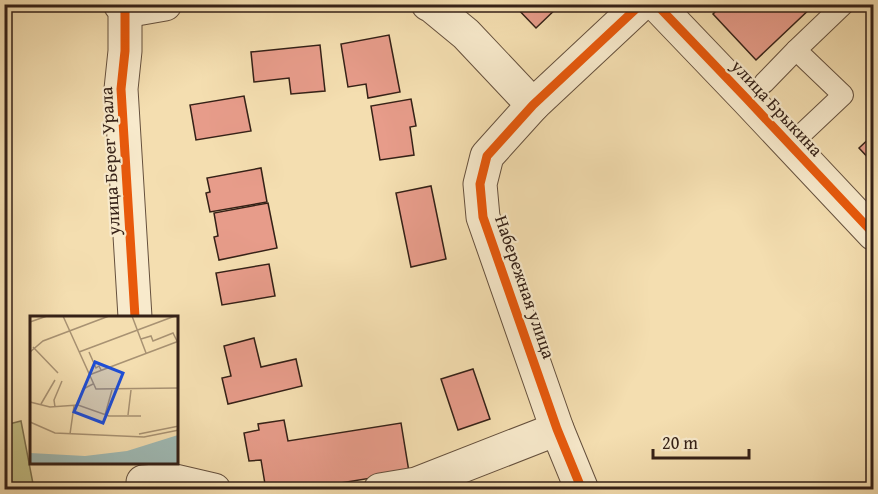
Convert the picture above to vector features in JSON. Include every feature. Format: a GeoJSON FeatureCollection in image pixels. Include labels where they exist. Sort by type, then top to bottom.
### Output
{"type":"FeatureCollection","features":[{"type":"Feature","properties":{"kind":"street"},"geometry":{"type":"LineString","coordinates":[[122,8],[165,4]]}},
{"type":"Feature","properties":{"kind":"street","name":"Набережная улица"},"geometry":{"type":"LineString","coordinates":[[582,489],[557,429],[483,217],[480,184],[487,156],[533,105],[641,4]]}},
{"type":"Feature","properties":{"kind":"street","name":"улица Брыкина"},"geometry":{"type":"LineString","coordinates":[[656,4],[873,234]]}},
{"type":"Feature","properties":{"kind":"street"},"geometry":{"type":"LineString","coordinates":[[430,5],[466,34],[533,105]]}},
{"type":"Feature","properties":{"kind":"street","name":"улица Берег Урала"},"geometry":{"type":"LineString","coordinates":[[122,8],[125,51],[121,89],[135,316]]}},
{"type":"Feature","properties":{"kind":"street"},"geometry":{"type":"LineString","coordinates":[[380,489],[416,484],[557,429]]}},
{"type":"Feature","properties":{"kind":"street"},"geometry":{"type":"LineString","coordinates":[[144,478],[171,480],[214,489]]}},
{"type":"Feature","properties":{"kind":"lane"},"geometry":{"type":"LineString","coordinates":[[764,83],[844,4]]}},
{"type":"Feature","properties":{"kind":"lane"},"geometry":{"type":"LineString","coordinates":[[790,145],[843,95],[796,50]]}},
{"type":"Feature","properties":{"kind":"shaded area"},"geometry":{"type":"Polygon","coordinates":[[[21,421],[34,489],[5,489],[5,425],[21,421]]]}},
{"type":"Feature","properties":{"kind":"building"},"geometry":{"type":"Polygon","coordinates":[[[513,4],[561,4],[536,28],[513,4]]]}},
{"type":"Feature","properties":{"kind":"building"},"geometry":{"type":"Polygon","coordinates":[[[723,4],[815,4],[756,60],[713,14],[723,4]]]}},
{"type":"Feature","properties":{"kind":"building"},"geometry":{"type":"Polygon","coordinates":[[[389,35],[400,92],[368,98],[366,84],[348,87],[341,44],[389,35]]]}},
{"type":"Feature","properties":{"kind":"building"},"geometry":{"type":"Polygon","coordinates":[[[320,45],[325,91],[291,94],[289,78],[254,82],[251,52],[320,45]]]}},
{"type":"Feature","properties":{"kind":"building"},"geometry":{"type":"Polygon","coordinates":[[[244,96],[251,131],[196,140],[190,105],[244,96]]]}},
{"type":"Feature","properties":{"kind":"building"},"geometry":{"type":"Polygon","coordinates":[[[411,99],[416,126],[410,127],[414,155],[380,160],[371,106],[411,99]]]}},
{"type":"Feature","properties":{"kind":"building"},"geometry":{"type":"Polygon","coordinates":[[[874,134],[874,164],[859,148],[874,134]]]}},
{"type":"Feature","properties":{"kind":"building"},"geometry":{"type":"Polygon","coordinates":[[[261,168],[267,202],[210,212],[206,193],[210,192],[207,178],[261,168]]]}},
{"type":"Feature","properties":{"kind":"building"},"geometry":{"type":"Polygon","coordinates":[[[431,186],[446,259],[411,267],[396,193],[431,186]]]}},
{"type":"Feature","properties":{"kind":"building"},"geometry":{"type":"Polygon","coordinates":[[[268,203],[277,248],[219,260],[214,237],[218,236],[214,213],[268,203]]]}},
{"type":"Feature","properties":{"kind":"building"},"geometry":{"type":"Polygon","coordinates":[[[269,264],[275,296],[222,305],[216,273],[269,264]]]}},
{"type":"Feature","properties":{"kind":"building"},"geometry":{"type":"Polygon","coordinates":[[[254,338],[261,367],[296,359],[302,386],[228,404],[222,378],[231,376],[224,346],[254,338]]]}},
{"type":"Feature","properties":{"kind":"building"},"geometry":{"type":"Polygon","coordinates":[[[473,369],[490,419],[458,430],[441,379],[473,369]]]}},
{"type":"Feature","properties":{"kind":"building"},"geometry":{"type":"Polygon","coordinates":[[[284,420],[288,441],[401,423],[409,472],[297,490],[266,490],[261,460],[249,461],[244,433],[259,430],[258,424],[284,420]]]}},
{"type":"Feature","properties":{"kind":"cycle path"},"geometry":{"type":"LineString","coordinates":[[120,4],[125,11],[125,51],[121,89],[135,316]]}},
{"type":"Feature","properties":{"kind":"cycle path"},"geometry":{"type":"LineString","coordinates":[[582,490],[557,429],[483,217],[480,184],[487,156],[533,105],[641,4]]}},
{"type":"Feature","properties":{"kind":"cycle path"},"geometry":{"type":"LineString","coordinates":[[656,4],[874,234]]}}]}
